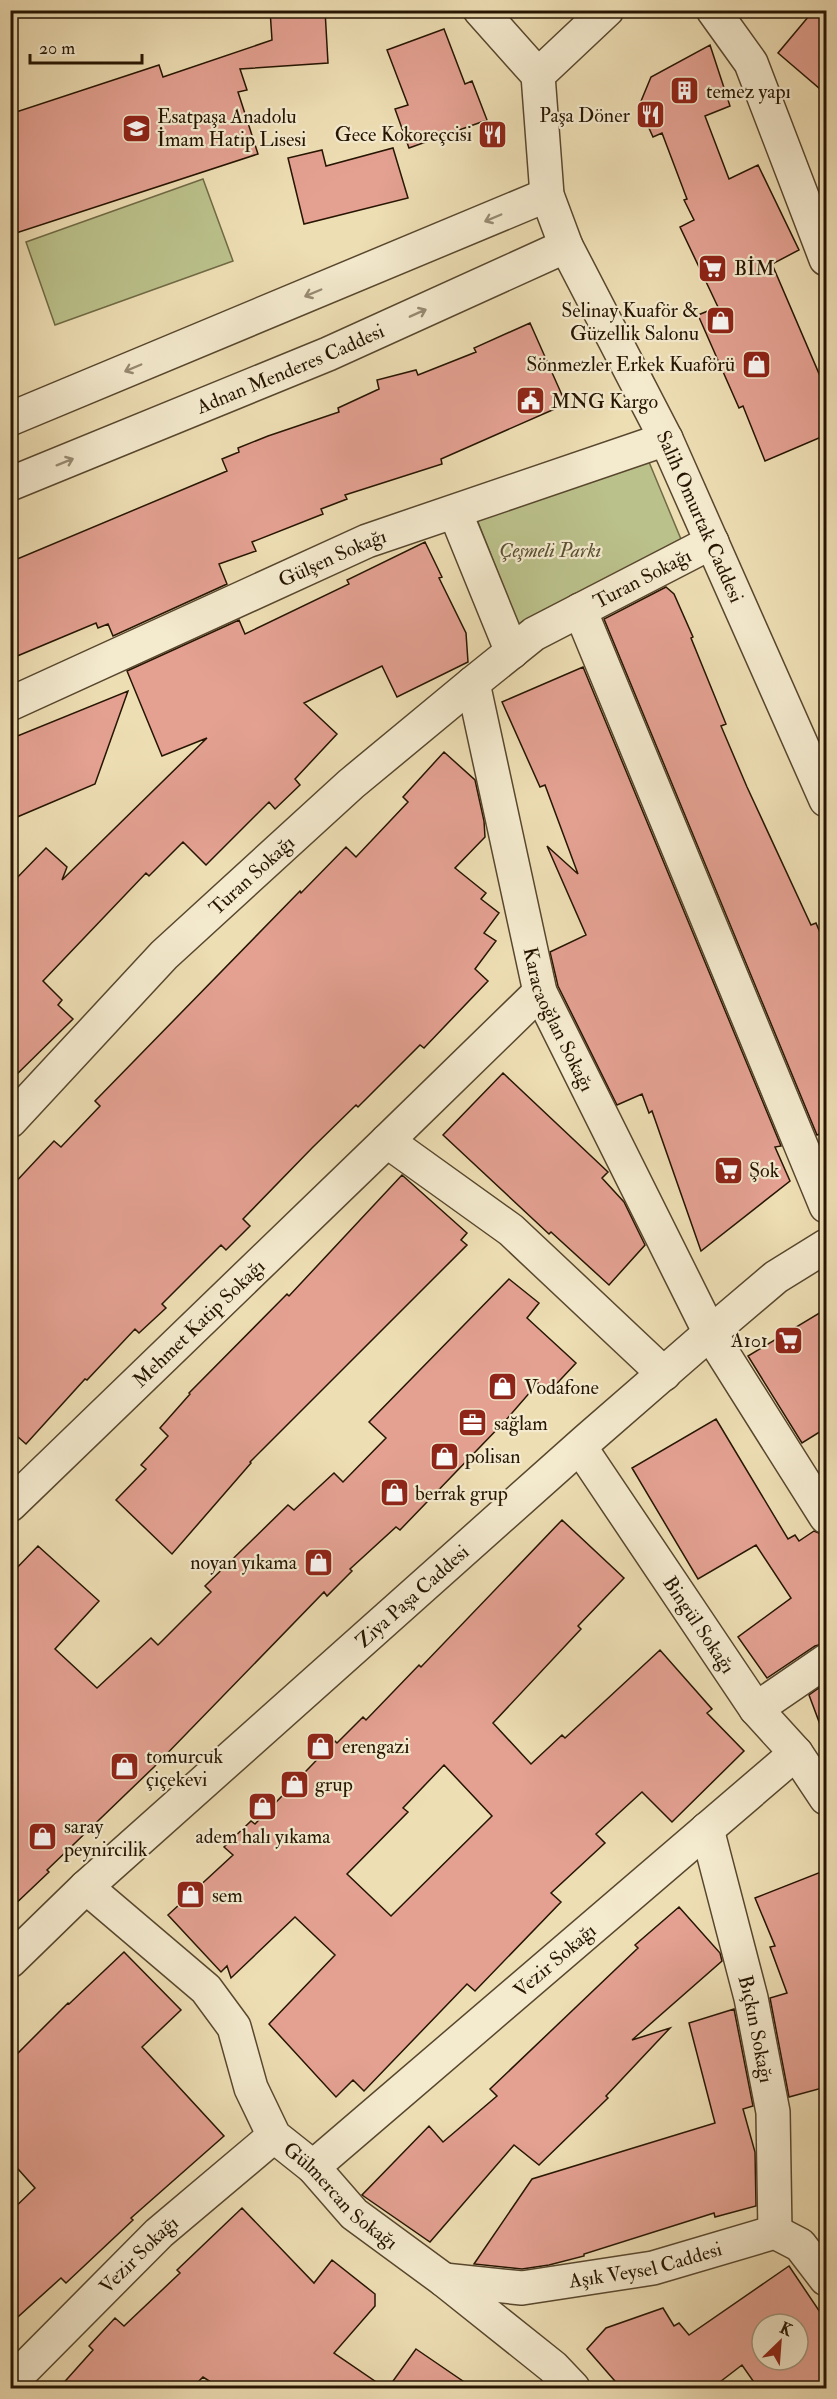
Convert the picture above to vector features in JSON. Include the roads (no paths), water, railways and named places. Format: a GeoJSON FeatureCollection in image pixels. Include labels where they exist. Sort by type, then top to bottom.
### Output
{"type":"FeatureCollection","features":[{"type":"Feature","properties":{"kind":"street"},"geometry":{"type":"LineString","coordinates":[[480,10],[538,75],[607,10]]}},
{"type":"Feature","properties":{"kind":"street"},"geometry":{"type":"LineString","coordinates":[[713,10],[751,63],[826,259]]}},
{"type":"Feature","properties":{"kind":"street","name":"Salih Omurtak Caddesi"},"geometry":{"type":"LineString","coordinates":[[538,75],[547,195],[566,246],[666,439],[826,800]]}},
{"type":"Feature","properties":{"kind":"street"},"geometry":{"type":"LineString","coordinates":[[10,419],[547,195]]}},
{"type":"Feature","properties":{"kind":"street","name":"Adnan Menderes Caddesi"},"geometry":{"type":"LineString","coordinates":[[10,484],[328,354],[566,246]]}},
{"type":"Feature","properties":{"kind":"street","name":"Gülşen Sokağı"},"geometry":{"type":"LineString","coordinates":[[10,704],[367,541],[666,439]]}},
{"type":"Feature","properties":{"kind":"street"},"geometry":{"type":"LineString","coordinates":[[455,512],[512,652]]}},
{"type":"Feature","properties":{"kind":"street","name":"Turan Sokağı"},"geometry":{"type":"LineString","coordinates":[[10,1121],[164,955],[351,784],[473,682],[534,634],[712,542]]}},
{"type":"Feature","properties":{"kind":"street"},"geometry":{"type":"LineString","coordinates":[[580,610],[826,1206]]}},
{"type":"Feature","properties":{"kind":"street","name":"Karacaoğlan Sokağı"},"geometry":{"type":"LineString","coordinates":[[473,682],[540,992],[710,1333],[826,1516]]}},
{"type":"Feature","properties":{"kind":"street","name":"Mehmet Katip Sokağı"},"geometry":{"type":"LineString","coordinates":[[10,1505],[540,992]]}},
{"type":"Feature","properties":{"kind":"street"},"geometry":{"type":"LineString","coordinates":[[387,1142],[511,1230],[664,1374]]}},
{"type":"Feature","properties":{"kind":"street","name":"Ziya Paşa Caddesi"},"geometry":{"type":"LineString","coordinates":[[10,1960],[86,1887],[710,1333],[776,1276],[826,1246]]}},
{"type":"Feature","properties":{"kind":"street","name":"Bingül Sokağı"},"geometry":{"type":"LineString","coordinates":[[580,1447],[756,1709],[796,1753],[826,1797]]}},
{"type":"Feature","properties":{"kind":"street"},"geometry":{"type":"LineString","coordinates":[[756,1709],[826,1661]]}},
{"type":"Feature","properties":{"kind":"street","name":"Vezir Sokağı"},"geometry":{"type":"LineString","coordinates":[[313,2167],[796,1753]]}},
{"type":"Feature","properties":{"kind":"street","name":"Bıçkın Sokağı"},"geometry":{"type":"LineString","coordinates":[[707,1829],[751,1998],[773,2112],[775,2232]]}},
{"type":"Feature","properties":{"kind":"street","name":"Gülmercan Sokağı"},"geometry":{"type":"LineString","coordinates":[[86,1887],[206,1989],[234,2027],[251,2088],[274,2136],[313,2167],[354,2214],[444,2280],[553,2367],[573,2388]]}},
{"type":"Feature","properties":{"kind":"street","name":"Vezir Sokağı"},"geometry":{"type":"LineString","coordinates":[[10,2384],[159,2233],[274,2136]]}},
{"type":"Feature","properties":{"kind":"street"},"geometry":{"type":"LineString","coordinates":[[775,2232],[800,2245],[826,2279]]}},
{"type":"Feature","properties":{"kind":"street","name":"Aşık Veysel Caddesi"},"geometry":{"type":"LineString","coordinates":[[444,2280],[522,2288],[653,2268],[775,2232]]}},
{"type":"Feature","properties":{"kind":"place","name":"temez yapı"},"geometry":{"type":"Point","coordinates":[685,91]}},
{"type":"Feature","properties":{"kind":"place","name":"Paşa Döner"},"geometry":{"type":"Point","coordinates":[651,115]}},
{"type":"Feature","properties":{"kind":"place","name":"Esatpaşa Anadolu İmam Hatip Lisesi"},"geometry":{"type":"Point","coordinates":[136,128]}},
{"type":"Feature","properties":{"kind":"place","name":"Gece Kokoreçcisi"},"geometry":{"type":"Point","coordinates":[493,134]}},
{"type":"Feature","properties":{"kind":"place","name":"BİM"},"geometry":{"type":"Point","coordinates":[713,268]}},
{"type":"Feature","properties":{"kind":"place","name":"Selinay Kuaför & Güzellik Salonu"},"geometry":{"type":"Point","coordinates":[720,321]}},
{"type":"Feature","properties":{"kind":"place","name":"Sönmezler Erkek Kuaförü"},"geometry":{"type":"Point","coordinates":[756,364]}},
{"type":"Feature","properties":{"kind":"place","name":"MNG Kargo"},"geometry":{"type":"Point","coordinates":[530,401]}},
{"type":"Feature","properties":{"kind":"place","name":"Şok"},"geometry":{"type":"Point","coordinates":[728,1170]}},
{"type":"Feature","properties":{"kind":"place","name":"A101"},"geometry":{"type":"Point","coordinates":[789,1340]}},
{"type":"Feature","properties":{"kind":"place","name":"Vodafone"},"geometry":{"type":"Point","coordinates":[503,1387]}},
{"type":"Feature","properties":{"kind":"place","name":"sağlam"},"geometry":{"type":"Point","coordinates":[473,1423]}},
{"type":"Feature","properties":{"kind":"place","name":"polisan"},"geometry":{"type":"Point","coordinates":[444,1456]}},
{"type":"Feature","properties":{"kind":"place","name":"berrak grup"},"geometry":{"type":"Point","coordinates":[394,1493]}},
{"type":"Feature","properties":{"kind":"place","name":"noyan yıkama"},"geometry":{"type":"Point","coordinates":[318,1562]}},
{"type":"Feature","properties":{"kind":"place","name":"erengazi"},"geometry":{"type":"Point","coordinates":[321,1746]}},
{"type":"Feature","properties":{"kind":"place","name":"tomurcuk çiçekevi"},"geometry":{"type":"Point","coordinates":[125,1767]}},
{"type":"Feature","properties":{"kind":"place","name":"grup"},"geometry":{"type":"Point","coordinates":[294,1784]}},
{"type":"Feature","properties":{"kind":"place","name":"adem halı yıkama"},"geometry":{"type":"Point","coordinates":[263,1806]}},
{"type":"Feature","properties":{"kind":"place","name":"saray peynircilik"},"geometry":{"type":"Point","coordinates":[43,1837]}},
{"type":"Feature","properties":{"kind":"place","name":"sem"},"geometry":{"type":"Point","coordinates":[191,1895]}},
{"type":"Feature","properties":{"kind":"park label","name":"Çeşmeli Parkı"},"geometry":{"type":"Point","coordinates":[550,550]}}]}
